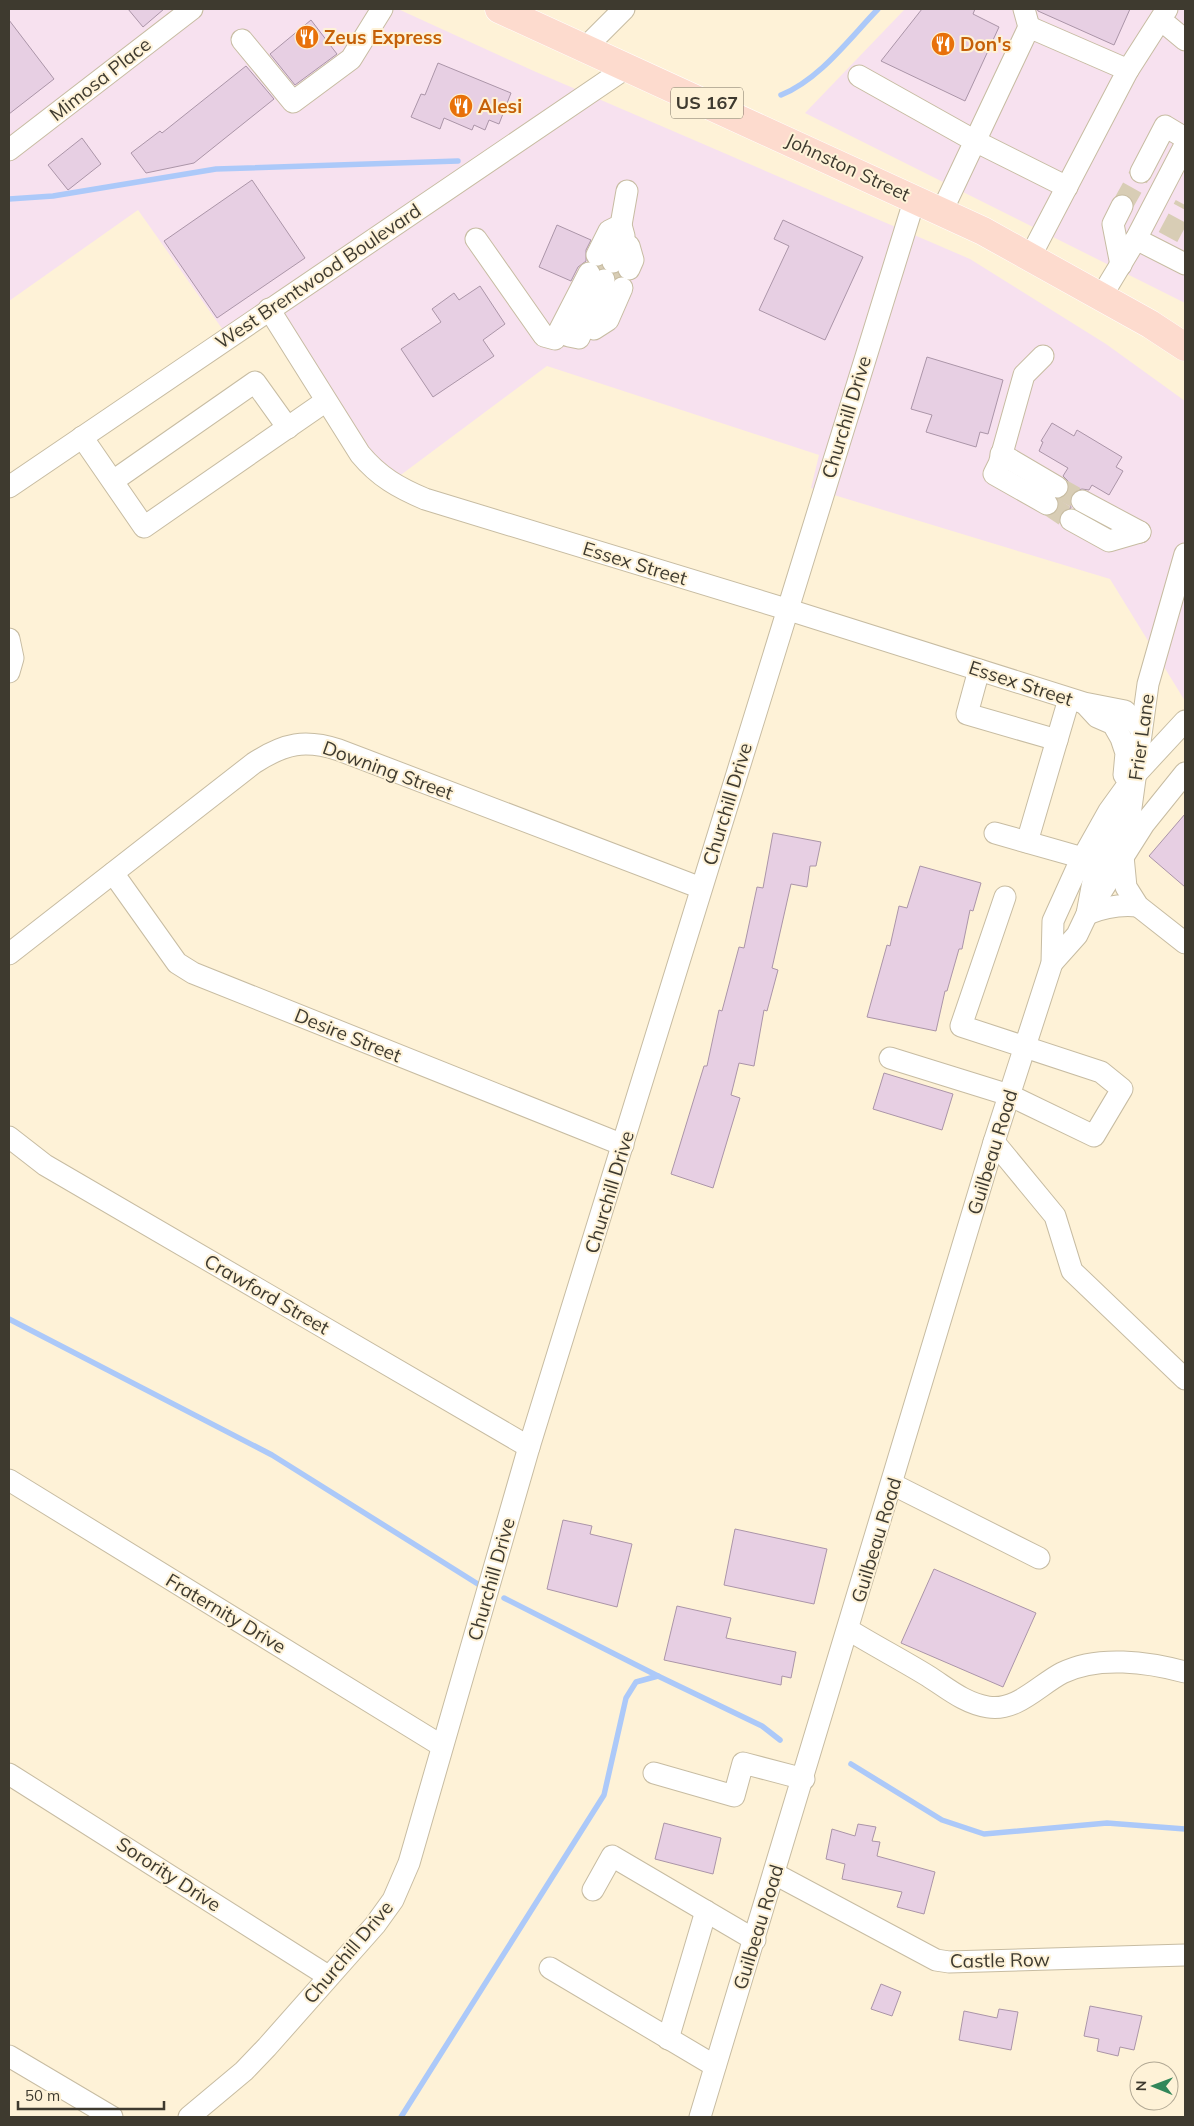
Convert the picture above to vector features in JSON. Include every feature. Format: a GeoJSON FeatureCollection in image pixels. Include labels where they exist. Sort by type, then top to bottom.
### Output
{"type":"FeatureCollection","features":[{"type":"Feature","properties":{"kind":"main road","name":"Johnston Street"},"geometry":{"type":"LineString","coordinates":[[499,9],[629,66],[942,211],[1030,257],[1185,345]]}},
{"type":"Feature","properties":{"kind":"street","name":"Mimosa Place"},"geometry":{"type":"LineString","coordinates":[[9,150],[192,9]]}},
{"type":"Feature","properties":{"kind":"street"},"geometry":{"type":"LineString","coordinates":[[242,40],[292,102],[351,58],[382,9]]}},
{"type":"Feature","properties":{"kind":"street"},"geometry":{"type":"LineString","coordinates":[[586,48],[624,9]]}},
{"type":"Feature","properties":{"kind":"street"},"geometry":{"type":"LineString","coordinates":[[1030,257],[1128,70],[1164,15],[1185,40]]}},
{"type":"Feature","properties":{"kind":"street"},"geometry":{"type":"LineString","coordinates":[[942,211],[975,141],[1026,18],[1128,70]]}},
{"type":"Feature","properties":{"kind":"street","name":"West Brentwood Boulevard"},"geometry":{"type":"LineString","coordinates":[[9,487],[629,66]]}},
{"type":"Feature","properties":{"kind":"street"},"geometry":{"type":"LineString","coordinates":[[859,76],[975,141],[1067,187]]}},
{"type":"Feature","properties":{"kind":"street"},"geometry":{"type":"LineString","coordinates":[[1141,172],[1165,126],[1185,138]]}},
{"type":"Feature","properties":{"kind":"street"},"geometry":{"type":"LineString","coordinates":[[1101,297],[1136,239],[1185,144]]}},
{"type":"Feature","properties":{"kind":"street"},"geometry":{"type":"LineString","coordinates":[[1152,152],[1173,167]]}},
{"type":"Feature","properties":{"kind":"street"},"geometry":{"type":"LineString","coordinates":[[574,335],[613,263],[626,191]]}},
{"type":"Feature","properties":{"kind":"street","name":"Churchill Drive"},"geometry":{"type":"LineString","coordinates":[[189,2117],[244,2071],[375,1925],[399,1889],[409,1863],[529,1447],[786,609],[915,198]]}},
{"type":"Feature","properties":{"kind":"street"},"geometry":{"type":"LineString","coordinates":[[1121,265],[1112,224],[1122,206]]}},
{"type":"Feature","properties":{"kind":"street"},"geometry":{"type":"LineString","coordinates":[[476,239],[544,336],[574,335]]}},
{"type":"Feature","properties":{"kind":"street"},"geometry":{"type":"LineString","coordinates":[[1136,239],[1164,244],[1185,264]]}},
{"type":"Feature","properties":{"kind":"street"},"geometry":{"type":"LineString","coordinates":[[574,335],[613,263]]}},
{"type":"Feature","properties":{"kind":"street","name":"Essex Street"},"geometry":{"type":"LineString","coordinates":[[269,309],[326,401],[367,462],[373,470],[396,486],[425,499],[786,609],[1077,701],[1125,711],[1141,729]]}},
{"type":"Feature","properties":{"kind":"street"},"geometry":{"type":"LineString","coordinates":[[1043,356],[1024,375],[1000,459],[1052,495]]}},
{"type":"Feature","properties":{"kind":"street"},"geometry":{"type":"LineString","coordinates":[[112,481],[255,382],[288,428]]}},
{"type":"Feature","properties":{"kind":"street"},"geometry":{"type":"LineString","coordinates":[[82,437],[144,526],[326,401]]}},
{"type":"Feature","properties":{"kind":"street"},"geometry":{"type":"LineString","coordinates":[[1077,510],[1112,530],[1140,532]]}},
{"type":"Feature","properties":{"kind":"street","name":"Frier Lane"},"geometry":{"type":"LineString","coordinates":[[1087,914],[1095,871],[1130,815],[1148,684],[1185,554]]}},
{"type":"Feature","properties":{"kind":"street"},"geometry":{"type":"LineString","coordinates":[[9,639],[13,658],[9,672]]}},
{"type":"Feature","properties":{"kind":"street"},"geometry":{"type":"LineString","coordinates":[[979,670],[967,714],[1057,740]]}},
{"type":"Feature","properties":{"kind":"street"},"geometry":{"type":"LineString","coordinates":[[1027,842],[1057,740],[1077,701]]}},
{"type":"Feature","properties":{"kind":"street","name":"Essex Street"},"geometry":{"type":"LineString","coordinates":[[1077,701],[1098,717],[1113,724],[1121,738],[1126,753],[1119,797]]}},
{"type":"Feature","properties":{"kind":"street","name":"Guilbeau Road"},"geometry":{"type":"LineString","coordinates":[[700,2117],[804,1780],[994,1142],[1052,962],[1053,921],[1083,858],[1119,797],[1135,775],[1185,721]]}},
{"type":"Feature","properties":{"kind":"street","name":"Downing Street"},"geometry":{"type":"LineString","coordinates":[[9,954],[264,756],[284,747],[309,743],[340,750],[701,888]]}},
{"type":"Feature","properties":{"kind":"street","name":"Guilbeau Road"},"geometry":{"type":"LineString","coordinates":[[1052,962],[1077,935],[1087,914],[1122,856],[1144,824],[1185,773]]}},
{"type":"Feature","properties":{"kind":"street"},"geometry":{"type":"LineString","coordinates":[[996,833],[1083,858]]}},
{"type":"Feature","properties":{"kind":"street"},"geometry":{"type":"LineString","coordinates":[[1122,856],[1126,887],[1138,906],[1185,943]]}},
{"type":"Feature","properties":{"kind":"street","name":"Desire Street"},"geometry":{"type":"LineString","coordinates":[[113,873],[177,963],[193,973],[623,1145]]}},
{"type":"Feature","properties":{"kind":"street"},"geometry":{"type":"LineString","coordinates":[[890,1058],[1009,1095],[1094,1136],[1122,1089],[1101,1072],[961,1026],[1005,897]]}},
{"type":"Feature","properties":{"kind":"street"},"geometry":{"type":"LineString","coordinates":[[1087,914],[1119,905],[1138,906]]}},
{"type":"Feature","properties":{"kind":"street","name":"Crawford Street"},"geometry":{"type":"LineString","coordinates":[[9,1137],[45,1165],[529,1447]]}},
{"type":"Feature","properties":{"kind":"street"},"geometry":{"type":"LineString","coordinates":[[994,1142],[1055,1216],[1072,1271],[1185,1378]]}},
{"type":"Feature","properties":{"kind":"street","name":"Fraternity Drive"},"geometry":{"type":"LineString","coordinates":[[9,1480],[442,1746]]}},
{"type":"Feature","properties":{"kind":"street"},"geometry":{"type":"LineString","coordinates":[[892,1484],[1039,1558]]}},
{"type":"Feature","properties":{"kind":"street"},"geometry":{"type":"LineString","coordinates":[[849,1630],[965,1701],[989,1707],[1006,1705],[1019,1700],[1063,1673],[1090,1665],[1140,1664],[1185,1672]]}},
{"type":"Feature","properties":{"kind":"street"},"geometry":{"type":"LineString","coordinates":[[654,1773],[734,1796],[743,1763],[804,1780]]}},
{"type":"Feature","properties":{"kind":"street","name":"Sorority Drive"},"geometry":{"type":"LineString","coordinates":[[9,1774],[328,1976]]}},
{"type":"Feature","properties":{"kind":"street"},"geometry":{"type":"LineString","coordinates":[[593,1890],[612,1856],[754,1940]]}},
{"type":"Feature","properties":{"kind":"street","name":"Castle Row"},"geometry":{"type":"LineString","coordinates":[[775,1874],[936,1960],[949,1962],[1185,1955]]}},
{"type":"Feature","properties":{"kind":"street"},"geometry":{"type":"LineString","coordinates":[[668,2039],[706,1911]]}},
{"type":"Feature","properties":{"kind":"street"},"geometry":{"type":"LineString","coordinates":[[550,1968],[715,2066]]}},
{"type":"Feature","properties":{"kind":"street"},"geometry":{"type":"LineString","coordinates":[[9,2056],[112,2117]]}},
{"type":"Feature","properties":{"kind":"shaded area"},"geometry":{"type":"Polygon","coordinates":[[[9,9],[398,9],[536,72],[970,259],[1106,344],[1185,401],[1185,701],[1110,579],[811,488],[819,455],[547,366],[398,477],[375,460],[278,303],[228,337],[138,210],[9,301],[9,9]]]}},
{"type":"Feature","properties":{"kind":"shaded area"},"geometry":{"type":"Polygon","coordinates":[[[905,9],[1185,9],[1185,303],[805,113],[905,9]]]}},
{"type":"Feature","properties":{"kind":"building"},"geometry":{"type":"Polygon","coordinates":[[[128,9],[164,9],[143,27],[128,9]]]}},
{"type":"Feature","properties":{"kind":"building","name":"Don's"},"geometry":{"type":"Polygon","coordinates":[[[922,9],[975,9],[973,14],[999,27],[965,101],[881,61],[922,9]]]}},
{"type":"Feature","properties":{"kind":"building"},"geometry":{"type":"Polygon","coordinates":[[[1037,9],[1130,9],[1114,45],[1037,9]]]}},
{"type":"Feature","properties":{"kind":"building"},"geometry":{"type":"Polygon","coordinates":[[[9,20],[54,79],[9,114],[9,20]]]}},
{"type":"Feature","properties":{"kind":"building","name":"Zeus Express"},"geometry":{"type":"Polygon","coordinates":[[[311,20],[337,54],[295,85],[270,54],[311,20]]]}},
{"type":"Feature","properties":{"kind":"building","name":"Alesi"},"geometry":{"type":"Polygon","coordinates":[[[438,63],[511,93],[499,124],[489,120],[485,130],[474,125],[472,130],[444,118],[440,129],[411,117],[421,94],[425,95],[438,63]]]}},
{"type":"Feature","properties":{"kind":"building"},"geometry":{"type":"Polygon","coordinates":[[[246,66],[274,99],[194,163],[146,173],[131,153],[160,131],[162,133],[246,66]]]}},
{"type":"Feature","properties":{"kind":"building"},"geometry":{"type":"Polygon","coordinates":[[[82,138],[101,164],[68,190],[48,165],[82,138]]]}},
{"type":"Feature","properties":{"kind":"building"},"geometry":{"type":"Polygon","coordinates":[[[252,180],[305,258],[217,318],[164,241],[252,180]]]}},
{"type":"Feature","properties":{"kind":"building"},"geometry":{"type":"Polygon","coordinates":[[[783,220],[863,257],[825,340],[759,310],[789,246],[774,239],[783,220]]]}},
{"type":"Feature","properties":{"kind":"building"},"geometry":{"type":"Polygon","coordinates":[[[557,225],[591,240],[586,250],[586,261],[578,267],[571,281],[539,267],[557,225]]]}},
{"type":"Feature","properties":{"kind":"building"},"geometry":{"type":"Polygon","coordinates":[[[480,286],[505,324],[483,340],[494,356],[433,397],[401,349],[441,322],[432,309],[454,293],[459,300],[480,286]]]}},
{"type":"Feature","properties":{"kind":"building"},"geometry":{"type":"Polygon","coordinates":[[[927,357],[1003,380],[988,434],[980,432],[976,447],[926,432],[932,415],[911,409],[927,357]]]}},
{"type":"Feature","properties":{"kind":"building"},"geometry":{"type":"Polygon","coordinates":[[[1052,423],[1074,436],[1077,430],[1122,457],[1116,467],[1123,471],[1109,495],[1092,485],[1089,490],[1075,491],[1070,501],[1071,508],[1060,514],[1059,523],[1048,516],[1058,511],[1058,499],[1068,493],[1068,481],[1063,476],[1068,468],[1039,451],[1043,442],[1041,441],[1052,423]]]}},
{"type":"Feature","properties":{"kind":"building"},"geometry":{"type":"Polygon","coordinates":[[[1185,814],[1185,887],[1149,856],[1185,814]]]}},
{"type":"Feature","properties":{"kind":"building"},"geometry":{"type":"Polygon","coordinates":[[[773,833],[821,842],[816,866],[810,866],[807,887],[791,884],[772,968],[778,970],[767,1011],[764,1010],[754,1066],[739,1063],[731,1095],[740,1098],[713,1188],[671,1174],[704,1066],[707,1066],[719,1010],[722,1011],[739,947],[744,948],[757,887],[763,888],[773,833]]]}},
{"type":"Feature","properties":{"kind":"building"},"geometry":{"type":"Polygon","coordinates":[[[920,866],[981,883],[973,911],[970,910],[962,949],[959,949],[947,991],[945,991],[936,1031],[867,1017],[887,945],[890,946],[899,906],[907,908],[920,866]]]}},
{"type":"Feature","properties":{"kind":"building"},"geometry":{"type":"Polygon","coordinates":[[[884,1073],[953,1094],[942,1130],[873,1109],[884,1073]]]}},
{"type":"Feature","properties":{"kind":"building"},"geometry":{"type":"Polygon","coordinates":[[[563,1520],[592,1526],[590,1534],[632,1544],[617,1607],[547,1589],[563,1520]]]}},
{"type":"Feature","properties":{"kind":"building"},"geometry":{"type":"Polygon","coordinates":[[[735,1529],[827,1549],[814,1604],[724,1585],[735,1529]]]}},
{"type":"Feature","properties":{"kind":"building"},"geometry":{"type":"Polygon","coordinates":[[[934,1569],[1036,1613],[1003,1687],[901,1643],[934,1569]]]}},
{"type":"Feature","properties":{"kind":"building"},"geometry":{"type":"Polygon","coordinates":[[[677,1606],[731,1618],[726,1638],[796,1652],[791,1678],[782,1676],[781,1685],[664,1660],[677,1606]]]}},
{"type":"Feature","properties":{"kind":"building"},"geometry":{"type":"Polygon","coordinates":[[[664,1823],[721,1838],[713,1874],[655,1859],[664,1823]]]}},
{"type":"Feature","properties":{"kind":"building"},"geometry":{"type":"Polygon","coordinates":[[[858,1824],[876,1827],[872,1841],[880,1842],[877,1856],[935,1872],[924,1914],[897,1907],[902,1892],[842,1879],[845,1864],[826,1859],[832,1829],[855,1836],[858,1824]]]}},
{"type":"Feature","properties":{"kind":"building"},"geometry":{"type":"Polygon","coordinates":[[[881,1984],[901,1992],[892,2016],[871,2009],[881,1984]]]}},
{"type":"Feature","properties":{"kind":"building"},"geometry":{"type":"Polygon","coordinates":[[[1090,2006],[1142,2016],[1134,2050],[1120,2047],[1118,2056],[1097,2051],[1099,2039],[1084,2036],[1090,2006]]]}},
{"type":"Feature","properties":{"kind":"building"},"geometry":{"type":"Polygon","coordinates":[[[999,2009],[1018,2012],[1011,2050],[959,2040],[964,2011],[997,2018],[999,2009]]]}},
{"type":"Feature","properties":{"kind":"waterway"},"geometry":{"type":"LineString","coordinates":[[781,95],[809,79],[821,69],[878,9]]}},
{"type":"Feature","properties":{"kind":"waterway"},"geometry":{"type":"LineString","coordinates":[[9,199],[53,196],[216,169],[458,161]]}},
{"type":"Feature","properties":{"kind":"waterway"},"geometry":{"type":"LineString","coordinates":[[9,1319],[272,1455],[481,1586]]}},
{"type":"Feature","properties":{"kind":"waterway"},"geometry":{"type":"LineString","coordinates":[[504,1598],[658,1676]]}},
{"type":"Feature","properties":{"kind":"waterway"},"geometry":{"type":"LineString","coordinates":[[401,2117],[604,1795],[626,1698],[636,1682],[658,1676],[762,1726],[780,1740]]}},
{"type":"Feature","properties":{"kind":"waterway"},"geometry":{"type":"LineString","coordinates":[[851,1764],[942,1820],[984,1834],[1107,1823],[1185,1829]]}},
{"type":"Feature","properties":{"kind":"tunnel"},"geometry":{"type":"LineString","coordinates":[[1122,206],[1141,172]]}},
{"type":"Feature","properties":{"kind":"tunnel"},"geometry":{"type":"LineString","coordinates":[[1168,237],[1185,205]]}},
{"type":"Feature","properties":{"kind":"tunnel"},"geometry":{"type":"LineString","coordinates":[[597,277],[605,258]]}},
{"type":"Feature","properties":{"kind":"tunnel"},"geometry":{"type":"LineString","coordinates":[[613,284],[621,265]]}},
{"type":"Feature","properties":{"kind":"tunnel"},"geometry":{"type":"LineString","coordinates":[[1057,487],[1082,501]]}},
{"type":"Feature","properties":{"kind":"tunnel"},"geometry":{"type":"LineString","coordinates":[[1047,504],[1071,520]]}},
{"type":"Feature","properties":{"kind":"place","name":"Zeus Express"},"geometry":{"type":"Point","coordinates":[307,37]}},
{"type":"Feature","properties":{"kind":"place","name":"Don's"},"geometry":{"type":"Point","coordinates":[943,44]}},
{"type":"Feature","properties":{"kind":"place","name":"Alesi"},"geometry":{"type":"Point","coordinates":[461,106]}}]}
